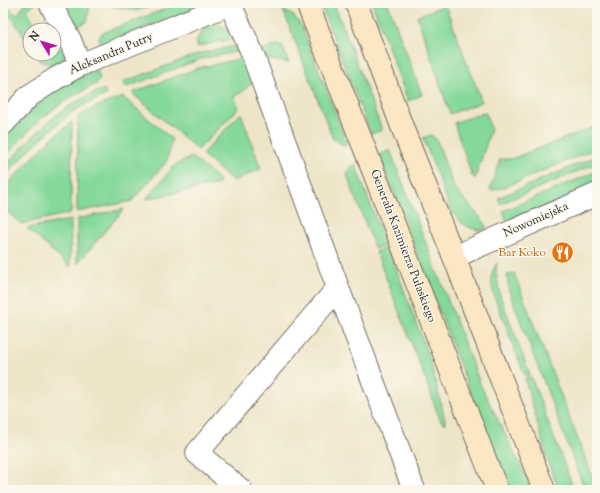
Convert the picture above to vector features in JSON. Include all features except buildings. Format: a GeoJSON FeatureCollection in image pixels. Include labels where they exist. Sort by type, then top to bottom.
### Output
{"type":"FeatureCollection","features":[{"type":"Feature","properties":{"kind":"main road","name":"Generała Kazimierza Pułaskiego"},"geometry":{"type":"LineString","coordinates":[[307,3],[370,161],[497,490]]}},
{"type":"Feature","properties":{"kind":"main road"},"geometry":{"type":"LineString","coordinates":[[356,3],[404,132],[544,490]]}},
{"type":"Feature","properties":{"kind":"street"},"geometry":{"type":"LineString","coordinates":[[50,3],[70,40],[80,65]]}},
{"type":"Feature","properties":{"kind":"street"},"geometry":{"type":"LineString","coordinates":[[231,3],[251,50],[414,490]]}},
{"type":"Feature","properties":{"kind":"street","name":"Aleksandra Putry"},"geometry":{"type":"LineString","coordinates":[[3,124],[29,96],[80,65],[231,3]]}},
{"type":"Feature","properties":{"kind":"street","name":"Nowomiejska"},"geometry":{"type":"LineString","coordinates":[[454,257],[597,194]]}},
{"type":"Feature","properties":{"kind":"street"},"geometry":{"type":"LineString","coordinates":[[240,490],[197,453],[338,288]]}},
{"type":"Feature","properties":{"kind":"green space"},"geometry":{"type":"Polygon","coordinates":[[[26,3],[37,3],[27,9],[34,22],[22,22],[22,34],[13,19],[3,10],[3,4],[17,15],[26,3]]]}},
{"type":"Feature","properties":{"kind":"green space"},"geometry":{"type":"Polygon","coordinates":[[[59,3],[82,3],[90,6],[87,22],[72,28],[59,3]]]}},
{"type":"Feature","properties":{"kind":"green space"},"geometry":{"type":"Polygon","coordinates":[[[96,3],[159,3],[137,11],[96,3]]]}},
{"type":"Feature","properties":{"kind":"green space"},"geometry":{"type":"Polygon","coordinates":[[[181,3],[211,3],[101,44],[99,38],[102,33],[181,3]]]}},
{"type":"Feature","properties":{"kind":"green space"},"geometry":{"type":"Polygon","coordinates":[[[320,3],[334,3],[382,130],[371,134],[320,3]]]}},
{"type":"Feature","properties":{"kind":"green space"},"geometry":{"type":"Polygon","coordinates":[[[372,3],[388,3],[422,95],[408,101],[372,3]]]}},
{"type":"Feature","properties":{"kind":"green space"},"geometry":{"type":"Polygon","coordinates":[[[445,5],[482,102],[450,114],[417,16],[445,5]]]}},
{"type":"Feature","properties":{"kind":"green space"},"geometry":{"type":"Polygon","coordinates":[[[283,10],[294,16],[302,27],[347,143],[343,145],[333,139],[283,10]]]}},
{"type":"Feature","properties":{"kind":"green space"},"geometry":{"type":"Polygon","coordinates":[[[50,18],[52,22],[43,22],[50,18]]]}},
{"type":"Feature","properties":{"kind":"green space"},"geometry":{"type":"Polygon","coordinates":[[[217,25],[228,29],[236,38],[197,47],[197,40],[202,30],[210,26],[217,25]]]}},
{"type":"Feature","properties":{"kind":"green space"},"geometry":{"type":"Polygon","coordinates":[[[239,45],[241,51],[201,59],[127,87],[123,84],[123,82],[198,54],[239,45]]]}},
{"type":"Feature","properties":{"kind":"green space"},"geometry":{"type":"Polygon","coordinates":[[[277,45],[283,47],[289,63],[266,59],[262,51],[277,45]]]}},
{"type":"Feature","properties":{"kind":"green space"},"geometry":{"type":"Polygon","coordinates":[[[65,47],[66,56],[65,59],[62,60],[62,48],[65,47]]]}},
{"type":"Feature","properties":{"kind":"green space"},"geometry":{"type":"Polygon","coordinates":[[[243,58],[253,82],[241,93],[234,96],[239,108],[198,150],[132,93],[198,68],[243,58]]]}},
{"type":"Feature","properties":{"kind":"green space"},"geometry":{"type":"Polygon","coordinates":[[[43,62],[59,62],[55,64],[43,62]]]}},
{"type":"Feature","properties":{"kind":"green space"},"geometry":{"type":"Polygon","coordinates":[[[97,70],[100,79],[96,84],[73,96],[40,120],[3,159],[3,137],[16,123],[44,98],[70,81],[97,70]]]}},
{"type":"Feature","properties":{"kind":"green space"},"geometry":{"type":"Polygon","coordinates":[[[104,89],[106,95],[72,112],[29,150],[3,178],[3,168],[46,124],[66,108],[104,89]]]}},
{"type":"Feature","properties":{"kind":"green space"},"geometry":{"type":"Polygon","coordinates":[[[123,97],[172,139],[167,161],[132,201],[77,212],[78,117],[98,106],[123,97]]]}},
{"type":"Feature","properties":{"kind":"green space"},"geometry":{"type":"Polygon","coordinates":[[[485,112],[491,129],[475,179],[472,176],[454,123],[485,112]]]}},
{"type":"Feature","properties":{"kind":"green space"},"geometry":{"type":"Polygon","coordinates":[[[241,113],[261,169],[233,181],[202,154],[241,113]]]}},
{"type":"Feature","properties":{"kind":"green space"},"geometry":{"type":"Polygon","coordinates":[[[72,122],[71,213],[21,224],[3,208],[3,189],[50,140],[72,122]]]}},
{"type":"Feature","properties":{"kind":"green space"},"geometry":{"type":"Polygon","coordinates":[[[597,126],[597,148],[505,187],[490,190],[500,159],[511,159],[597,126]]]}},
{"type":"Feature","properties":{"kind":"green space"},"geometry":{"type":"Polygon","coordinates":[[[431,135],[437,140],[453,186],[485,223],[486,229],[481,230],[466,226],[451,211],[423,138],[431,135]]]}},
{"type":"Feature","properties":{"kind":"green space"},"geometry":{"type":"Polygon","coordinates":[[[390,150],[481,386],[526,476],[531,490],[508,490],[379,155],[390,150]]]}},
{"type":"Feature","properties":{"kind":"green space"},"geometry":{"type":"Polygon","coordinates":[[[597,156],[597,163],[500,204],[498,198],[597,156]]]}},
{"type":"Feature","properties":{"kind":"green space"},"geometry":{"type":"Polygon","coordinates":[[[192,157],[218,179],[219,184],[146,199],[175,165],[192,157]]]}},
{"type":"Feature","properties":{"kind":"green space"},"geometry":{"type":"Polygon","coordinates":[[[355,164],[386,245],[375,249],[347,175],[351,167],[355,164]]]}},
{"type":"Feature","properties":{"kind":"green space"},"geometry":{"type":"Polygon","coordinates":[[[597,171],[597,185],[508,224],[503,211],[597,171]]]}},
{"type":"Feature","properties":{"kind":"green space"},"geometry":{"type":"Polygon","coordinates":[[[124,209],[77,264],[77,219],[124,209]]]}},
{"type":"Feature","properties":{"kind":"green space"},"geometry":{"type":"Polygon","coordinates":[[[71,220],[70,267],[27,228],[71,220]]]}},
{"type":"Feature","properties":{"kind":"green space"},"geometry":{"type":"Polygon","coordinates":[[[388,247],[430,360],[446,424],[440,420],[376,252],[388,247]]]}},
{"type":"Feature","properties":{"kind":"green space"},"geometry":{"type":"Polygon","coordinates":[[[497,263],[496,272],[500,295],[530,375],[525,376],[495,298],[492,275],[494,267],[497,263]]]}},
{"type":"Feature","properties":{"kind":"green space"},"geometry":{"type":"Polygon","coordinates":[[[514,273],[597,490],[585,490],[509,291],[507,275],[514,273]]]}},
{"type":"Feature","properties":{"kind":"green space"},"geometry":{"type":"Polygon","coordinates":[[[531,377],[574,490],[559,490],[549,465],[525,379],[531,377]]]}},
{"type":"Feature","properties":{"kind":"place","name":"Bar Koko"},"geometry":{"type":"Point","coordinates":[562,253]}}]}
